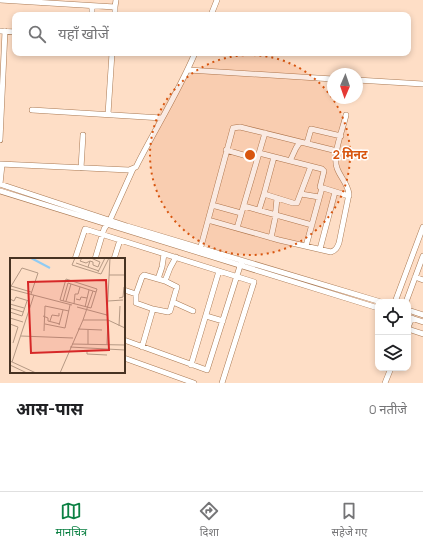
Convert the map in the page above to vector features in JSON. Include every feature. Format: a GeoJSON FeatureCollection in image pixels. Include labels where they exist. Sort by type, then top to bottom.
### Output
{"type":"FeatureCollection","features":[{"type":"Feature","properties":{"kind":"street"},"geometry":{"type":"LineString","coordinates":[[0,0],[85,3],[92,6],[115,7]]}},
{"type":"Feature","properties":{"kind":"street"},"geometry":{"type":"LineString","coordinates":[[115,12],[116,0]]}},
{"type":"Feature","properties":{"kind":"street"},"geometry":{"type":"LineString","coordinates":[[212,12],[217,0]]}},
{"type":"Feature","properties":{"kind":"street"},"geometry":{"type":"LineString","coordinates":[[92,6],[92,12]]}},
{"type":"Feature","properties":{"kind":"street"},"geometry":{"type":"LineString","coordinates":[[0,140],[3,31]]}},
{"type":"Feature","properties":{"kind":"street"},"geometry":{"type":"LineString","coordinates":[[108,114],[112,56]]}},
{"type":"Feature","properties":{"kind":"street"},"geometry":{"type":"LineString","coordinates":[[95,258],[104,230],[133,169],[138,163],[179,88],[194,56]]}},
{"type":"Feature","properties":{"kind":"street"},"geometry":{"type":"LineString","coordinates":[[188,70],[327,79]]}},
{"type":"Feature","properties":{"kind":"street"},"geometry":{"type":"LineString","coordinates":[[363,80],[423,84]]}},
{"type":"Feature","properties":{"kind":"street"},"geometry":{"type":"LineString","coordinates":[[32,110],[162,118]]}},
{"type":"Feature","properties":{"kind":"street"},"geometry":{"type":"LineString","coordinates":[[208,220],[271,238],[331,252],[337,249],[349,196],[348,188],[337,168],[336,163],[337,151],[346,115]]}},
{"type":"Feature","properties":{"kind":"street"},"geometry":{"type":"LineString","coordinates":[[200,250],[233,128],[240,127],[337,151]]}},
{"type":"Feature","properties":{"kind":"street"},"geometry":{"type":"LineString","coordinates":[[307,143],[311,129],[341,136]]}},
{"type":"Feature","properties":{"kind":"street"},"geometry":{"type":"LineString","coordinates":[[237,228],[265,133]]}},
{"type":"Feature","properties":{"kind":"street"},"geometry":{"type":"LineString","coordinates":[[81,168],[83,135]]}},
{"type":"Feature","properties":{"kind":"street"},"geometry":{"type":"LineString","coordinates":[[290,161],[300,142]]}},
{"type":"Feature","properties":{"kind":"street"},"geometry":{"type":"LineString","coordinates":[[226,150],[258,156],[274,157],[322,169],[324,171],[320,186],[322,188],[306,246]]}},
{"type":"Feature","properties":{"kind":"street"},"geometry":{"type":"LineString","coordinates":[[259,210],[274,157]]}},
{"type":"Feature","properties":{"kind":"street"},"geometry":{"type":"LineString","coordinates":[[109,222],[0,184],[1,164],[133,169]]}},
{"type":"Feature","properties":{"kind":"street"},"geometry":{"type":"LineString","coordinates":[[264,194],[295,203],[298,202],[311,166]]}},
{"type":"Feature","properties":{"kind":"street"},"geometry":{"type":"LineString","coordinates":[[322,188],[349,196]]}},
{"type":"Feature","properties":{"kind":"street"},"geometry":{"type":"LineString","coordinates":[[0,192],[109,222],[375,307]]}},
{"type":"Feature","properties":{"kind":"street"},"geometry":{"type":"LineString","coordinates":[[320,249],[335,192]]}},
{"type":"Feature","properties":{"kind":"street"},"geometry":{"type":"LineString","coordinates":[[301,194],[319,197]]}},
{"type":"Feature","properties":{"kind":"street"},"geometry":{"type":"LineString","coordinates":[[271,238],[276,215],[277,198]]}},
{"type":"Feature","properties":{"kind":"street"},"geometry":{"type":"LineString","coordinates":[[212,205],[241,213]]}},
{"type":"Feature","properties":{"kind":"street"},"geometry":{"type":"LineString","coordinates":[[244,206],[312,225]]}},
{"type":"Feature","properties":{"kind":"street"},"geometry":{"type":"LineString","coordinates":[[396,299],[423,227]]}},
{"type":"Feature","properties":{"kind":"street"},"geometry":{"type":"LineString","coordinates":[[76,258],[85,229],[254,283],[222,383]]}},
{"type":"Feature","properties":{"kind":"street"},"geometry":{"type":"LineString","coordinates":[[114,258],[120,240]]}},
{"type":"Feature","properties":{"kind":"street"},"geometry":{"type":"LineString","coordinates":[[158,279],[164,254]]}},
{"type":"Feature","properties":{"kind":"street"},"geometry":{"type":"LineString","coordinates":[[407,299],[423,256]]}},
{"type":"Feature","properties":{"kind":"street"},"geometry":{"type":"LineString","coordinates":[[165,281],[176,257]]}},
{"type":"Feature","properties":{"kind":"street"},"geometry":{"type":"LineString","coordinates":[[125,340],[206,371],[208,370],[241,263]]}},
{"type":"Feature","properties":{"kind":"street"},"geometry":{"type":"LineString","coordinates":[[241,263],[375,300]]}},
{"type":"Feature","properties":{"kind":"street"},"geometry":{"type":"LineString","coordinates":[[191,365],[219,271]]}},
{"type":"Feature","properties":{"kind":"street"},"geometry":{"type":"LineString","coordinates":[[145,275],[165,281],[177,287],[169,312],[153,309],[136,302],[136,294],[142,276],[145,275]]}},
{"type":"Feature","properties":{"kind":"street"},"geometry":{"type":"LineString","coordinates":[[415,277],[423,280]]}},
{"type":"Feature","properties":{"kind":"street"},"geometry":{"type":"LineString","coordinates":[[125,290],[136,294]]}},
{"type":"Feature","properties":{"kind":"street"},"geometry":{"type":"LineString","coordinates":[[173,302],[193,311]]}},
{"type":"Feature","properties":{"kind":"street"},"geometry":{"type":"LineString","coordinates":[[142,347],[153,309]]}},
{"type":"Feature","properties":{"kind":"street"},"geometry":{"type":"LineString","coordinates":[[411,311],[423,315]]}},
{"type":"Feature","properties":{"kind":"street"},"geometry":{"type":"LineString","coordinates":[[206,316],[223,321]]}},
{"type":"Feature","properties":{"kind":"street"},"geometry":{"type":"LineString","coordinates":[[411,318],[423,322]]}},
{"type":"Feature","properties":{"kind":"street"},"geometry":{"type":"LineString","coordinates":[[411,329],[423,334]]}},
{"type":"Feature","properties":{"kind":"street"},"geometry":{"type":"LineString","coordinates":[[125,358],[194,383]]}},
{"type":"Feature","properties":{"kind":"street"},"geometry":{"type":"LineString","coordinates":[[385,383],[390,371]]}}]}
